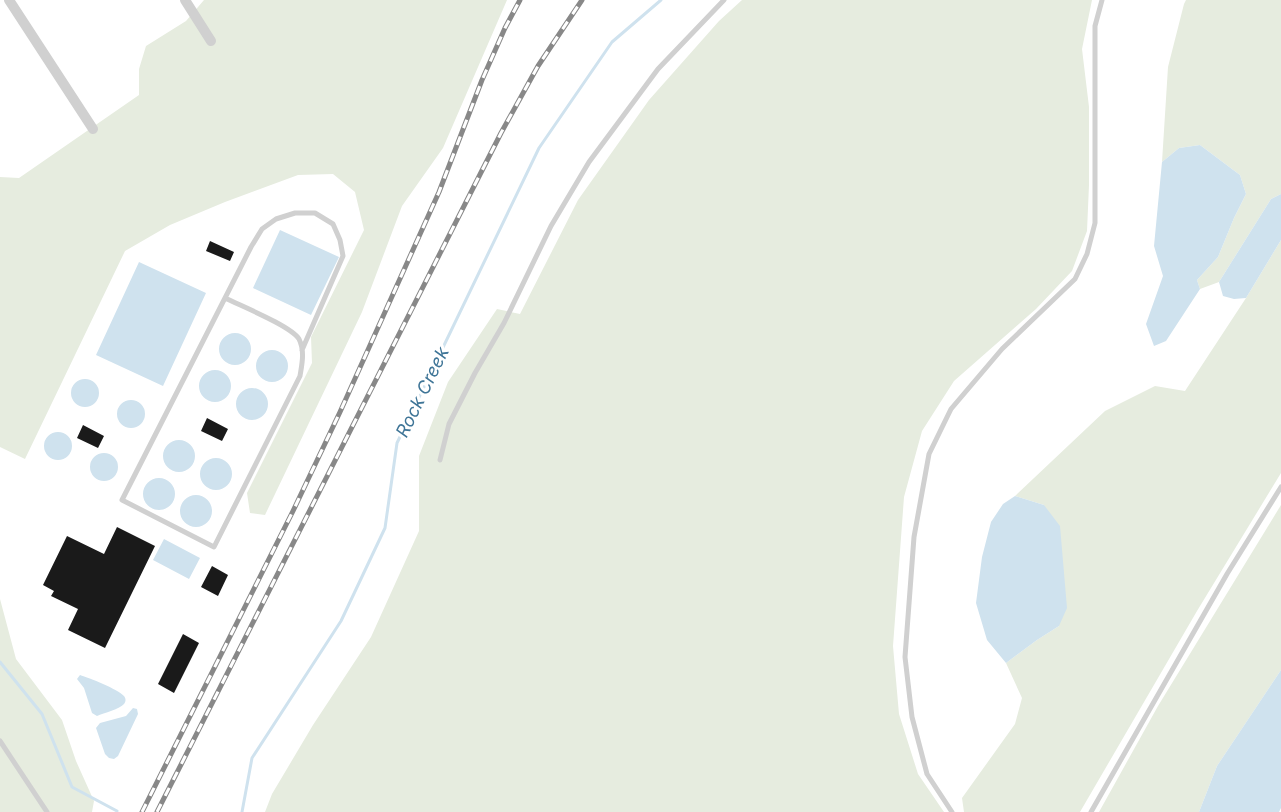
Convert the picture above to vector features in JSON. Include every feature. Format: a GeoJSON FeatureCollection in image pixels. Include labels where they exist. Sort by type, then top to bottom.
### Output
{"type":"FeatureCollection","features":[{"type":"Feature","properties":{"kind":"street"},"geometry":{"type":"LineString","coordinates":[[9,0],[93,129]]}},
{"type":"Feature","properties":{"kind":"street"},"geometry":{"type":"LineString","coordinates":[[185,0],[211,41]]}},
{"type":"Feature","properties":{"kind":"lane"},"geometry":{"type":"LineString","coordinates":[[440,460],[449,424],[504,323],[551,226],[589,162],[658,69],[724,0]]}},
{"type":"Feature","properties":{"kind":"lane"},"geometry":{"type":"LineString","coordinates":[[951,812],[927,774],[912,717],[905,657],[914,537],[927,464],[929,454],[951,409],[1002,350],[1075,279],[1087,254],[1095,223],[1095,26],[1102,0]]}},
{"type":"Feature","properties":{"kind":"lane"},"geometry":{"type":"LineString","coordinates":[[225,298],[294,333],[302,350],[303,361],[300,376],[214,548],[122,500],[251,247],[262,229],[276,219],[295,213],[315,213],[333,224],[344,256],[302,350]]}},
{"type":"Feature","properties":{"kind":"lane"},"geometry":{"type":"LineString","coordinates":[[1090,812],[1227,574],[1281,487]]}},
{"type":"Feature","properties":{"kind":"lane"},"geometry":{"type":"LineString","coordinates":[[0,741],[47,812]]}},
{"type":"Feature","properties":{"kind":"shaded area"},"geometry":{"type":"Polygon","coordinates":[[[204,0],[507,0],[443,148],[402,206],[362,312],[265,515],[250,513],[247,493],[312,363],[311,337],[364,230],[355,192],[333,174],[298,175],[225,202],[170,225],[125,251],[25,459],[0,447],[0,177],[19,178],[139,95],[139,69],[146,46],[186,21],[204,0]]]}},
{"type":"Feature","properties":{"kind":"shaded area"},"geometry":{"type":"Polygon","coordinates":[[[742,0],[1092,0],[1082,49],[1089,107],[1087,231],[1072,271],[1036,309],[954,381],[922,431],[904,497],[893,646],[899,714],[918,774],[944,812],[265,812],[272,794],[313,725],[371,637],[419,531],[419,456],[448,382],[497,309],[520,314],[578,200],[649,100],[719,21],[742,0]]]}},
{"type":"Feature","properties":{"kind":"shaded area"},"geometry":{"type":"Polygon","coordinates":[[[1186,0],[1281,0],[1281,194],[1271,199],[1219,282],[1200,289],[1197,280],[1218,257],[1246,194],[1240,175],[1200,145],[1179,148],[1162,162],[1168,67],[1186,0]]]}},
{"type":"Feature","properties":{"kind":"shaded area"},"geometry":{"type":"Polygon","coordinates":[[[1281,240],[1281,473],[1197,611],[1080,812],[964,812],[962,798],[1015,724],[1022,698],[1006,663],[1059,626],[1044,505],[1015,496],[1105,411],[1155,386],[1185,391],[1281,240]]]}},
{"type":"Feature","properties":{"kind":"shaded area"},"geometry":{"type":"Polygon","coordinates":[[[1281,505],[1281,670],[1217,766],[1199,812],[1099,812],[1158,706],[1281,505]]]}},
{"type":"Feature","properties":{"kind":"shaded area"},"geometry":{"type":"Polygon","coordinates":[[[0,599],[16,659],[62,720],[76,761],[94,801],[92,812],[0,812],[0,599]]]}},
{"type":"Feature","properties":{"kind":"water"},"geometry":{"type":"Polygon","coordinates":[[[1200,145],[1240,175],[1246,194],[1218,257],[1197,280],[1200,289],[1166,341],[1154,346],[1146,324],[1163,276],[1154,246],[1162,162],[1179,148],[1200,145]]]}},
{"type":"Feature","properties":{"kind":"water"},"geometry":{"type":"Polygon","coordinates":[[[1281,194],[1281,240],[1246,298],[1234,299],[1223,296],[1219,282],[1271,199],[1281,194]]]}},
{"type":"Feature","properties":{"kind":"water"},"geometry":{"type":"Polygon","coordinates":[[[280,230],[339,257],[311,315],[253,288],[280,230]]]}},
{"type":"Feature","properties":{"kind":"water"},"geometry":{"type":"Polygon","coordinates":[[[139,262],[206,293],[163,386],[96,355],[139,262]]]}},
{"type":"Feature","properties":{"kind":"water"},"geometry":{"type":"Polygon","coordinates":[[[235,333],[246,338],[251,349],[246,360],[235,365],[224,360],[219,349],[224,338],[235,333]]]}},
{"type":"Feature","properties":{"kind":"water"},"geometry":{"type":"Polygon","coordinates":[[[272,350],[283,355],[288,366],[283,377],[272,382],[261,377],[256,366],[261,355],[272,350]]]}},
{"type":"Feature","properties":{"kind":"water"},"geometry":{"type":"Polygon","coordinates":[[[215,370],[226,375],[231,386],[226,397],[215,402],[204,397],[199,386],[204,375],[215,370]]]}},
{"type":"Feature","properties":{"kind":"water"},"geometry":{"type":"Polygon","coordinates":[[[85,379],[95,383],[99,393],[95,403],[85,407],[75,403],[71,393],[75,383],[85,379]]]}},
{"type":"Feature","properties":{"kind":"water"},"geometry":{"type":"Polygon","coordinates":[[[252,388],[263,393],[268,404],[263,415],[252,420],[241,415],[236,404],[241,393],[252,388]]]}},
{"type":"Feature","properties":{"kind":"water"},"geometry":{"type":"Polygon","coordinates":[[[131,400],[141,404],[145,414],[141,424],[131,428],[121,424],[117,414],[121,404],[131,400]]]}},
{"type":"Feature","properties":{"kind":"water"},"geometry":{"type":"Polygon","coordinates":[[[58,432],[68,436],[72,446],[68,456],[58,460],[48,456],[44,446],[48,436],[58,432]]]}},
{"type":"Feature","properties":{"kind":"water"},"geometry":{"type":"Polygon","coordinates":[[[179,440],[190,445],[195,456],[190,467],[179,472],[168,467],[163,456],[168,445],[179,440]]]}},
{"type":"Feature","properties":{"kind":"water"},"geometry":{"type":"Polygon","coordinates":[[[104,453],[114,457],[118,467],[114,477],[104,481],[94,477],[90,467],[94,457],[104,453]]]}},
{"type":"Feature","properties":{"kind":"water"},"geometry":{"type":"Polygon","coordinates":[[[216,458],[227,463],[232,474],[227,485],[216,490],[205,485],[200,474],[205,463],[216,458]]]}},
{"type":"Feature","properties":{"kind":"water"},"geometry":{"type":"Polygon","coordinates":[[[159,478],[170,483],[175,494],[170,505],[159,510],[148,505],[143,494],[148,483],[159,478]]]}},
{"type":"Feature","properties":{"kind":"water"},"geometry":{"type":"Polygon","coordinates":[[[196,495],[207,500],[212,511],[207,522],[196,527],[185,522],[180,511],[185,500],[196,495]]]}},
{"type":"Feature","properties":{"kind":"water"},"geometry":{"type":"Polygon","coordinates":[[[1015,496],[1044,505],[1060,526],[1067,608],[1059,626],[1006,663],[987,640],[976,603],[982,557],[991,522],[1003,504],[1015,496]]]}},
{"type":"Feature","properties":{"kind":"water"},"geometry":{"type":"Polygon","coordinates":[[[164,539],[200,558],[189,579],[153,560],[164,539]]]}},
{"type":"Feature","properties":{"kind":"water"},"geometry":{"type":"Polygon","coordinates":[[[1281,670],[1281,808],[1279,812],[1199,812],[1217,766],[1281,670]]]}},
{"type":"Feature","properties":{"kind":"water"},"geometry":{"type":"Polygon","coordinates":[[[80,675],[121,693],[125,698],[124,704],[97,716],[92,713],[84,688],[77,679],[80,675]]]}},
{"type":"Feature","properties":{"kind":"water"},"geometry":{"type":"Polygon","coordinates":[[[133,708],[137,709],[138,714],[118,756],[114,759],[109,758],[105,754],[96,728],[100,723],[126,716],[133,708]]]}},
{"type":"Feature","properties":{"kind":"building"},"geometry":{"type":"Polygon","coordinates":[[[210,241],[234,252],[230,261],[206,251],[210,241]]]}},
{"type":"Feature","properties":{"kind":"building"},"geometry":{"type":"Polygon","coordinates":[[[207,418],[228,429],[222,441],[201,431],[207,418]]]}},
{"type":"Feature","properties":{"kind":"building"},"geometry":{"type":"Polygon","coordinates":[[[83,425],[104,436],[98,448],[77,438],[83,425]]]}},
{"type":"Feature","properties":{"kind":"building"},"geometry":{"type":"Polygon","coordinates":[[[117,527],[155,546],[105,648],[68,630],[78,609],[51,596],[54,591],[43,585],[67,536],[104,554],[117,527]]]}},
{"type":"Feature","properties":{"kind":"building"},"geometry":{"type":"Polygon","coordinates":[[[212,566],[228,575],[218,596],[201,587],[212,566]]]}},
{"type":"Feature","properties":{"kind":"building"},"geometry":{"type":"Polygon","coordinates":[[[183,634],[199,643],[174,693],[158,684],[183,634]]]}},
{"type":"Feature","properties":{"kind":"waterway","name":"Rock Creek"},"geometry":{"type":"LineString","coordinates":[[242,812],[252,758],[341,621],[385,528],[397,443],[539,148],[612,42],[661,0]]}},
{"type":"Feature","properties":{"kind":"waterway"},"geometry":{"type":"LineString","coordinates":[[0,662],[42,714],[72,787],[117,811]]}},
{"type":"Feature","properties":{"kind":"railway"},"geometry":{"type":"LineString","coordinates":[[142,812],[340,412],[439,192],[482,80],[520,0]]}},
{"type":"Feature","properties":{"kind":"railway"},"geometry":{"type":"LineString","coordinates":[[157,812],[501,133],[538,66],[582,0]]}}]}
